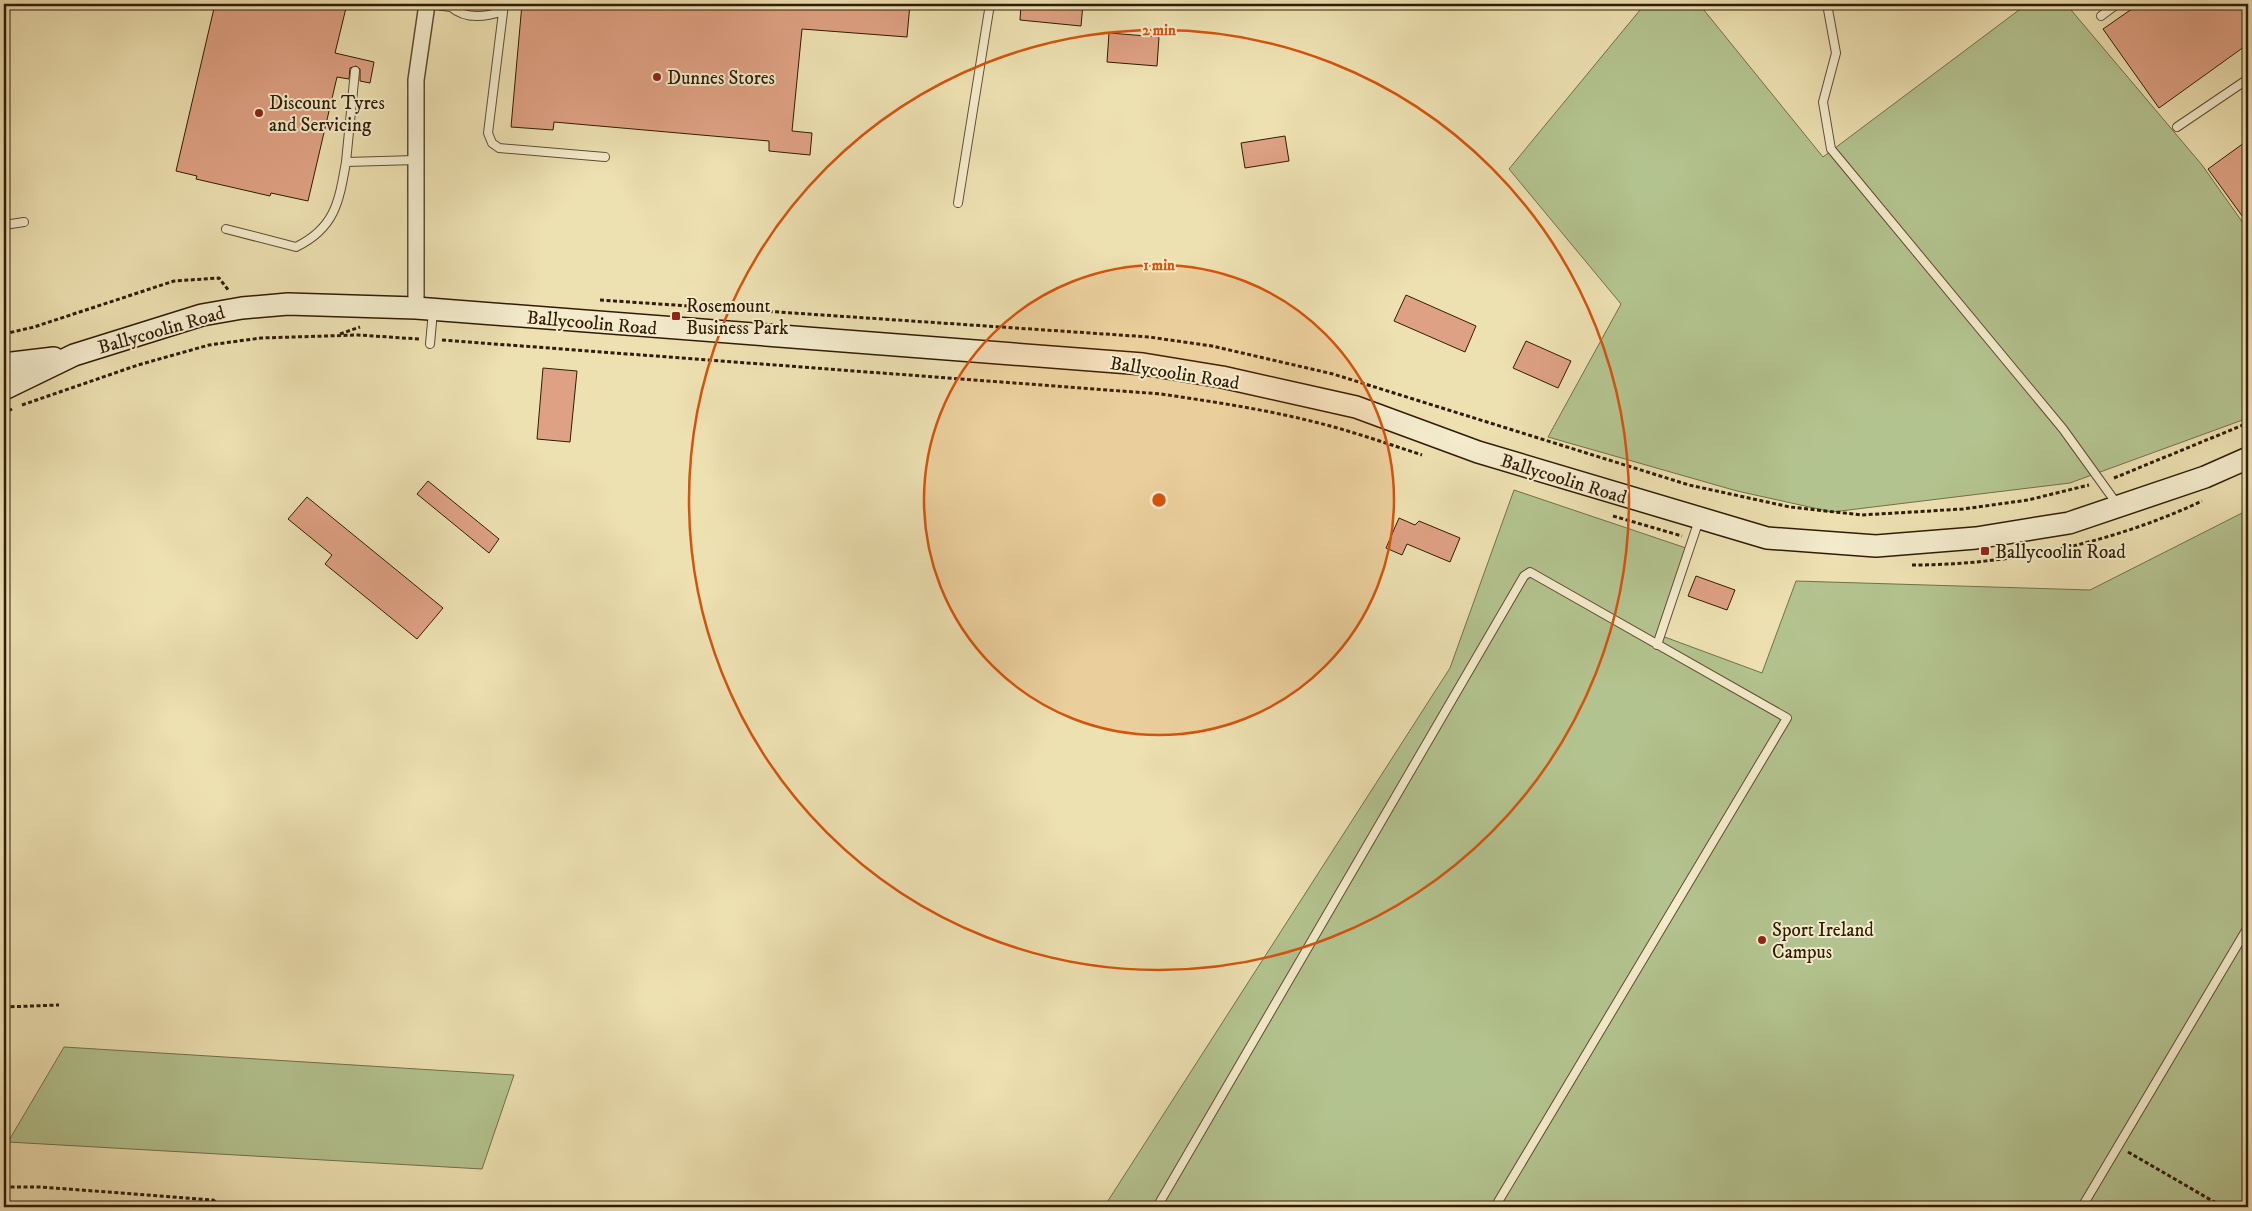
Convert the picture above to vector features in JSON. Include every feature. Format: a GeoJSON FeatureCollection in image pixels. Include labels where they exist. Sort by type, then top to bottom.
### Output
{"type":"FeatureCollection","features":[{"type":"Feature","properties":{"kind":"street"},"geometry":{"type":"LineString","coordinates":[[424,309],[416,160],[416,80],[427,4]]}},
{"type":"Feature","properties":{"kind":"street","name":"Ballycoolin Road"},"geometry":{"type":"LineString","coordinates":[[4,389],[74,355],[202,315],[242,308],[288,304],[424,309],[1142,364],[1222,377],[1356,407],[1478,452],[1767,538],[1876,546],[1976,538],[2069,522],[2205,477],[2248,458]]}},
{"type":"Feature","properties":{"kind":"street","name":"Ballycoolin Road"},"geometry":{"type":"LineString","coordinates":[[4,364],[74,355]]}},
{"type":"Feature","properties":{"kind":"lane"},"geometry":{"type":"LineString","coordinates":[[427,4],[454,5],[459,14],[487,17],[504,7]]}},
{"type":"Feature","properties":{"kind":"lane"},"geometry":{"type":"LineString","coordinates":[[490,4],[504,7]]}},
{"type":"Feature","properties":{"kind":"lane"},"geometry":{"type":"LineString","coordinates":[[958,203],[990,4]]}},
{"type":"Feature","properties":{"kind":"lane"},"geometry":{"type":"LineString","coordinates":[[1827,4],[1836,53],[1823,102],[1831,149],[2063,429],[2119,506]]}},
{"type":"Feature","properties":{"kind":"lane"},"geometry":{"type":"LineString","coordinates":[[2101,16],[2117,4]]}},
{"type":"Feature","properties":{"kind":"lane"},"geometry":{"type":"LineString","coordinates":[[504,7],[488,134],[492,143],[499,148],[605,157]]}},
{"type":"Feature","properties":{"kind":"lane"},"geometry":{"type":"LineString","coordinates":[[226,230],[296,247],[313,239],[329,221],[340,196],[346,162],[356,71]]}},
{"type":"Feature","properties":{"kind":"lane"},"geometry":{"type":"LineString","coordinates":[[2177,127],[2248,79]]}},
{"type":"Feature","properties":{"kind":"lane"},"geometry":{"type":"LineString","coordinates":[[346,162],[416,160]]}},
{"type":"Feature","properties":{"kind":"lane"},"geometry":{"type":"LineString","coordinates":[[4,225],[24,222]]}},
{"type":"Feature","properties":{"kind":"lane"},"geometry":{"type":"LineString","coordinates":[[424,309],[430,342]]}},
{"type":"Feature","properties":{"kind":"lane"},"geometry":{"type":"LineString","coordinates":[[1657,646],[1700,518]]}},
{"type":"Feature","properties":{"kind":"lane"},"geometry":{"type":"LineString","coordinates":[[1157,1207],[1524,576],[1530,572],[1657,646],[1787,718],[1495,1207]]}},
{"type":"Feature","properties":{"kind":"lane"},"geometry":{"type":"LineString","coordinates":[[2082,1207],[2248,926]]}},
{"type":"Feature","properties":{"kind":"path"},"geometry":{"type":"LineString","coordinates":[[4,334],[34,327],[174,281],[220,278]]}},
{"type":"Feature","properties":{"kind":"path"},"geometry":{"type":"LineString","coordinates":[[4,413],[138,365],[209,345],[261,338],[358,335],[430,342],[1161,394],[1227,404],[1291,417],[1340,429],[1425,456]]}},
{"type":"Feature","properties":{"kind":"path"},"geometry":{"type":"LineString","coordinates":[[2122,476],[2248,423]]}},
{"type":"Feature","properties":{"kind":"path"},"geometry":{"type":"LineString","coordinates":[[1908,565],[1948,565],[2029,556],[2107,537],[2177,513],[2207,499]]}},
{"type":"Feature","properties":{"kind":"path"},"geometry":{"type":"LineString","coordinates":[[1603,512],[1692,539]]}},
{"type":"Feature","properties":{"kind":"path"},"geometry":{"type":"LineString","coordinates":[[4,1007],[58,1005]]}},
{"type":"Feature","properties":{"kind":"path"},"geometry":{"type":"LineString","coordinates":[[2118,1147],[2223,1207]]}},
{"type":"Feature","properties":{"kind":"path"},"geometry":{"type":"LineString","coordinates":[[4,1187],[42,1187],[213,1200],[223,1207]]}},
{"type":"Feature","properties":{"kind":"green space"},"geometry":{"type":"Polygon","coordinates":[[[1645,4],[1699,4],[1823,157],[2027,4],[2066,4],[2202,165],[2248,230],[2248,418],[2070,483],[1832,512],[1737,491],[1548,437],[1621,304],[1509,169],[1645,4]]]}},
{"type":"Feature","properties":{"kind":"green space","name":"Sport Ireland Campus"},"geometry":{"type":"Polygon","coordinates":[[[1514,490],[1686,548],[1662,636],[1762,673],[1796,581],[2090,590],[2248,510],[2248,1207],[1104,1207],[1450,668],[1514,490]]]}},
{"type":"Feature","properties":{"kind":"green space"},"geometry":{"type":"Polygon","coordinates":[[[64,1047],[514,1075],[482,1169],[8,1142],[64,1047]]]}},
{"type":"Feature","properties":{"kind":"building","name":"Discount Tyres and Servicing"},"geometry":{"type":"Polygon","coordinates":[[[215,4],[347,4],[335,53],[374,62],[370,83],[360,81],[360,69],[356,66],[350,68],[349,79],[337,77],[308,201],[271,193],[270,196],[196,179],[197,176],[176,171],[215,4]]]}},
{"type":"Feature","properties":{"kind":"building","name":"Dunnes Stores"},"geometry":{"type":"Polygon","coordinates":[[[522,4],[910,4],[907,37],[802,29],[792,131],[812,133],[810,155],[769,151],[769,141],[554,122],[553,130],[511,127],[522,4]]]}},
{"type":"Feature","properties":{"kind":"building"},"geometry":{"type":"Polygon","coordinates":[[[1021,4],[1083,4],[1081,26],[1020,20],[1021,4]]]}},
{"type":"Feature","properties":{"kind":"building"},"geometry":{"type":"Polygon","coordinates":[[[2139,4],[2248,4],[2248,44],[2159,108],[2103,29],[2139,4]]]}},
{"type":"Feature","properties":{"kind":"building"},"geometry":{"type":"Polygon","coordinates":[[[1109,33],[1159,37],[1157,66],[1107,62],[1109,33]]]}},
{"type":"Feature","properties":{"kind":"building"},"geometry":{"type":"Polygon","coordinates":[[[1285,136],[1289,161],[1245,168],[1241,143],[1285,136]]]}},
{"type":"Feature","properties":{"kind":"building"},"geometry":{"type":"Polygon","coordinates":[[[2248,140],[2248,224],[2208,169],[2248,140]]]}},
{"type":"Feature","properties":{"kind":"building"},"geometry":{"type":"Polygon","coordinates":[[[1406,295],[1476,326],[1465,352],[1394,321],[1406,295]]]}},
{"type":"Feature","properties":{"kind":"building"},"geometry":{"type":"Polygon","coordinates":[[[1526,341],[1571,361],[1558,388],[1513,368],[1526,341]]]}},
{"type":"Feature","properties":{"kind":"building"},"geometry":{"type":"Polygon","coordinates":[[[543,368],[577,371],[570,442],[537,439],[543,368]]]}},
{"type":"Feature","properties":{"kind":"building"},"geometry":{"type":"Polygon","coordinates":[[[428,481],[499,539],[489,553],[417,494],[428,481]]]}},
{"type":"Feature","properties":{"kind":"building"},"geometry":{"type":"Polygon","coordinates":[[[307,497],[443,608],[417,639],[325,564],[332,555],[288,519],[307,497]]]}},
{"type":"Feature","properties":{"kind":"building"},"geometry":{"type":"Polygon","coordinates":[[[1399,518],[1415,525],[1419,521],[1460,538],[1450,562],[1407,544],[1402,555],[1386,548],[1399,518]]]}},
{"type":"Feature","properties":{"kind":"building"},"geometry":{"type":"Polygon","coordinates":[[[1696,576],[1735,590],[1727,610],[1688,596],[1696,576]]]}},
{"type":"Feature","properties":{"kind":"place","name":"Dunnes Stores"},"geometry":{"type":"Point","coordinates":[657,77]}},
{"type":"Feature","properties":{"kind":"place","name":"Discount Tyres and Servicing"},"geometry":{"type":"Point","coordinates":[259,113]}},
{"type":"Feature","properties":{"kind":"place","name":"Rosemount Business Park"},"geometry":{"type":"Point","coordinates":[676,316]}},
{"type":"Feature","properties":{"kind":"place","name":"Ballycoolin Road"},"geometry":{"type":"Point","coordinates":[1985,551]}},
{"type":"Feature","properties":{"kind":"place","name":"Sport Ireland Campus"},"geometry":{"type":"Point","coordinates":[1762,940]}}]}
